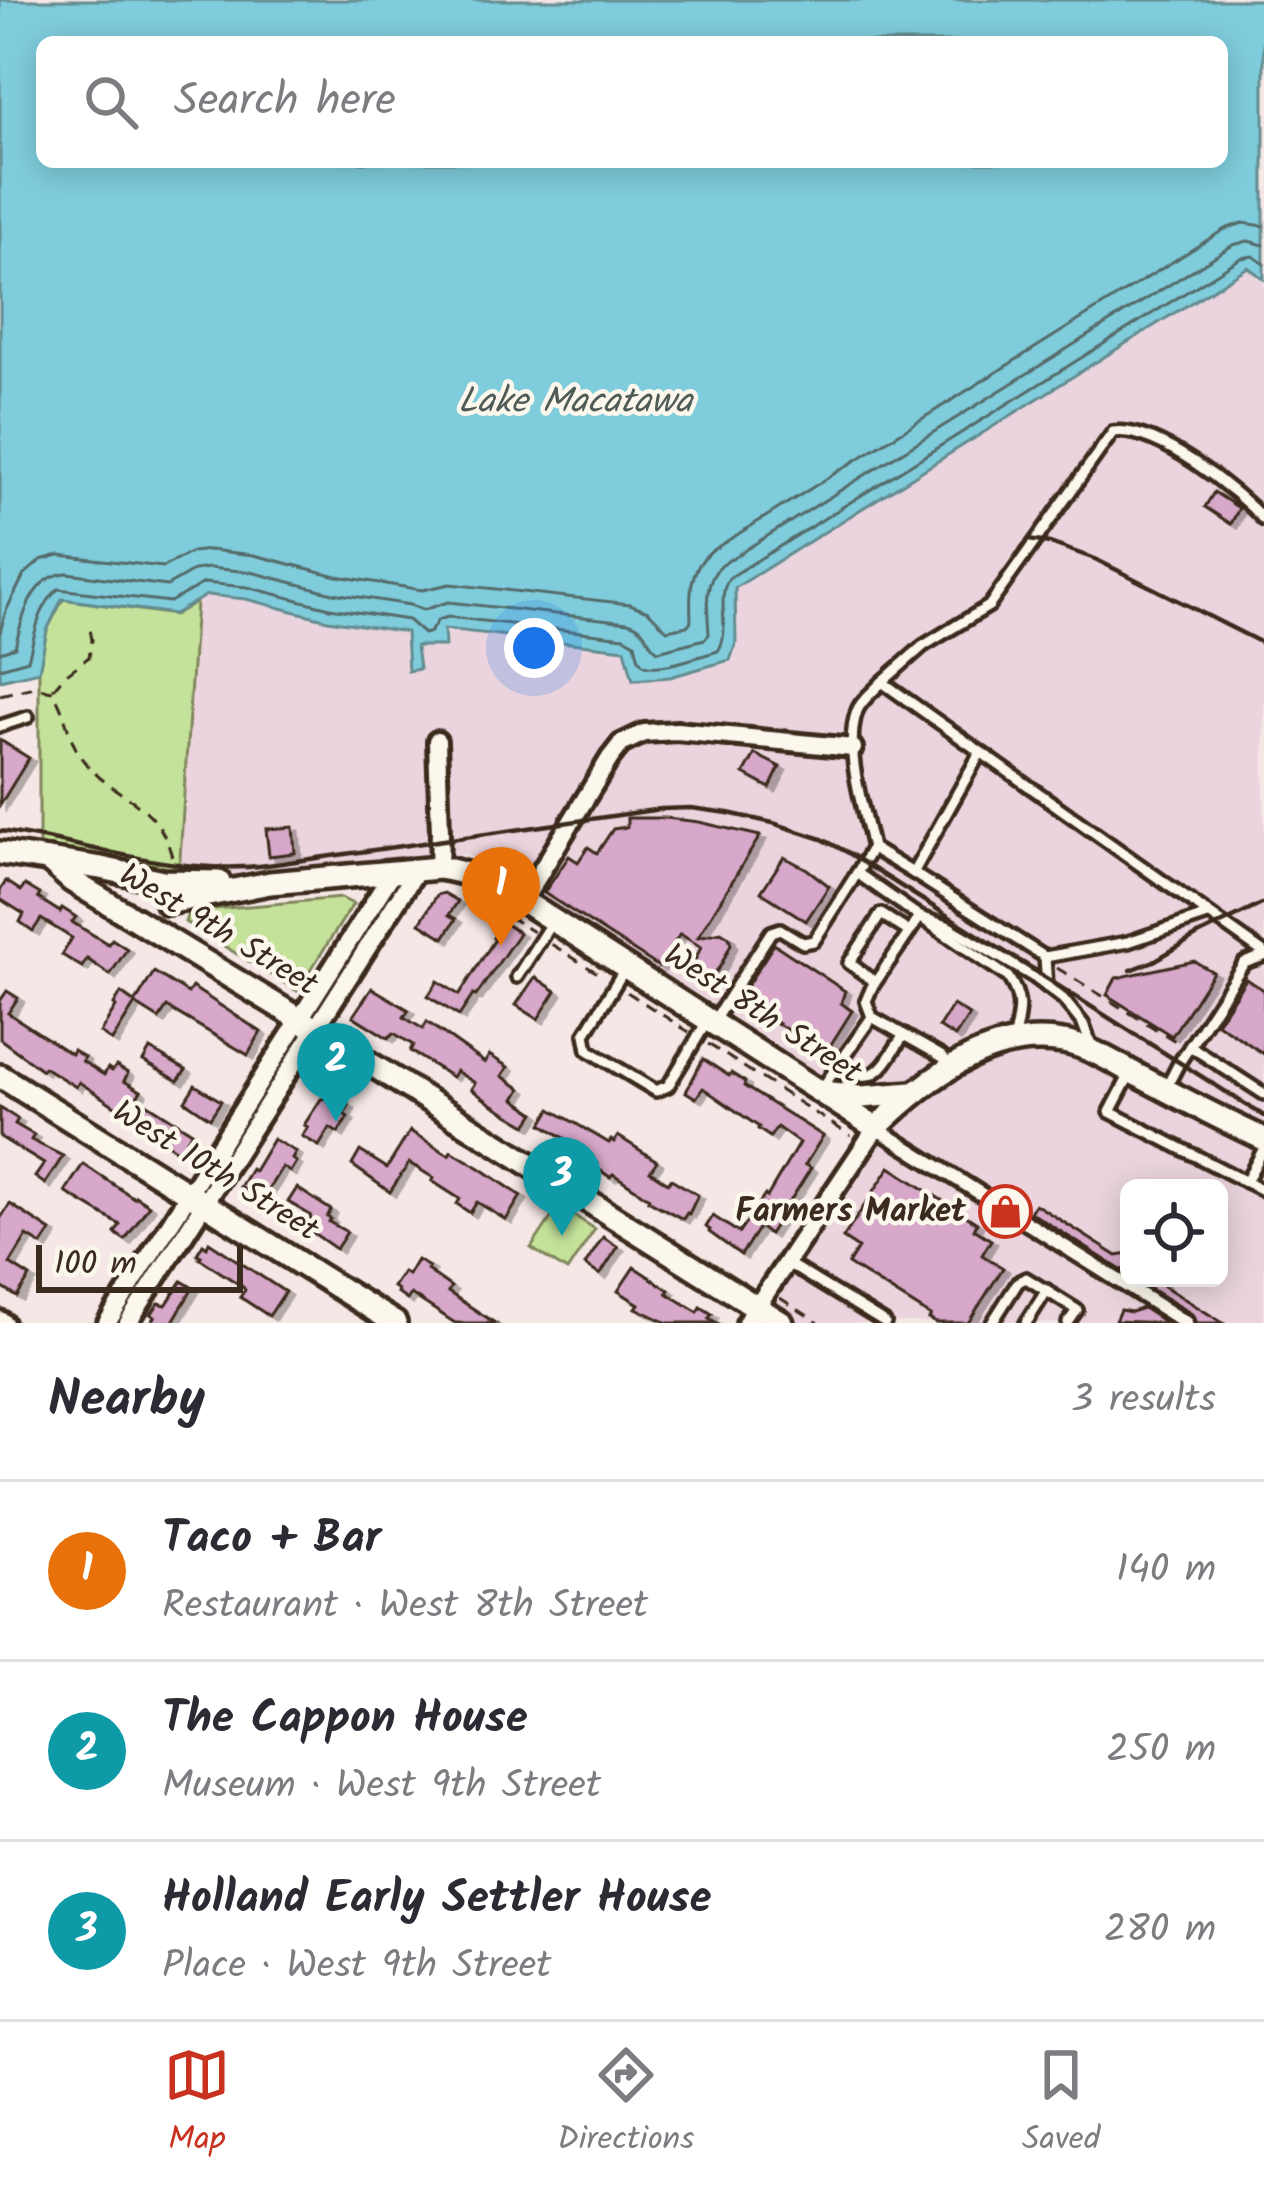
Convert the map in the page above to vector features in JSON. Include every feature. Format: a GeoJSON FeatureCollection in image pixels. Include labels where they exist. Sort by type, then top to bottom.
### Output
{"type":"FeatureCollection","features":[{"type":"Feature","properties":{"kind":"street"},"geometry":{"type":"LineString","coordinates":[[523,901],[610,758],[621,744],[644,733],[677,731],[854,748]]}},
{"type":"Feature","properties":{"kind":"street"},"geometry":{"type":"LineString","coordinates":[[308,1024],[428,869],[440,832],[436,740]]}},
{"type":"Feature","properties":{"kind":"street","name":"West 8th Street"},"geometry":{"type":"LineString","coordinates":[[0,853],[168,886],[270,884],[428,869],[481,879],[523,901],[547,929],[621,976],[820,1091],[871,1137],[1186,1323]]}},
{"type":"Feature","properties":{"kind":"street","name":"West 9th Street"},"geometry":{"type":"LineString","coordinates":[[48,860],[72,881],[308,1024],[752,1316],[782,1323]]}},
{"type":"Feature","properties":{"kind":"street"},"geometry":{"type":"LineString","coordinates":[[107,1323],[196,1199],[308,1024],[393,872]]}},
{"type":"Feature","properties":{"kind":"street"},"geometry":{"type":"LineString","coordinates":[[168,886],[164,920],[169,938]]}},
{"type":"Feature","properties":{"kind":"street"},"geometry":{"type":"LineString","coordinates":[[752,1316],[871,1137],[912,1093],[979,1052],[1013,1042],[1059,1041],[1131,1072],[1264,1143]]}},
{"type":"Feature","properties":{"kind":"street","name":"West 10th Street"},"geometry":{"type":"LineString","coordinates":[[0,1076],[395,1323]]}},
{"type":"Feature","properties":{"kind":"street"},"geometry":{"type":"LineString","coordinates":[[820,1091],[862,1097],[912,1093]]}},
{"type":"Feature","properties":{"kind":"street"},"geometry":{"type":"LineString","coordinates":[[128,1323],[196,1199]]}},
{"type":"Feature","properties":{"kind":"lane"},"geometry":{"type":"LineString","coordinates":[[621,976],[585,1034],[588,1050],[656,1091],[668,1086],[771,932],[780,929],[803,944],[814,941],[872,848],[853,760],[858,707],[923,646],[989,605],[1113,433],[1126,430],[1170,448],[1249,503],[1264,520]]}},
{"type":"Feature","properties":{"kind":"lane"},"geometry":{"type":"LineString","coordinates":[[882,682],[1264,954]]}},
{"type":"Feature","properties":{"kind":"lane"},"geometry":{"type":"LineString","coordinates":[[0,726],[28,717]]}},
{"type":"Feature","properties":{"kind":"lane"},"geometry":{"type":"LineString","coordinates":[[913,873],[980,753]]}},
{"type":"Feature","properties":{"kind":"lane"},"geometry":{"type":"LineString","coordinates":[[872,848],[1045,959],[1128,942],[1208,915]]}},
{"type":"Feature","properties":{"kind":"lane"},"geometry":{"type":"LineString","coordinates":[[857,873],[1008,977],[1020,1005],[1013,1042]]}},
{"type":"Feature","properties":{"kind":"lane"},"geometry":{"type":"LineString","coordinates":[[875,982],[849,963],[881,914],[909,932]]}},
{"type":"Feature","properties":{"kind":"lane"},"geometry":{"type":"LineString","coordinates":[[920,917],[866,1001],[872,1017],[954,1067]]}},
{"type":"Feature","properties":{"kind":"lane"},"geometry":{"type":"LineString","coordinates":[[920,917],[947,926],[1063,999],[1083,1024],[1094,1054]]}},
{"type":"Feature","properties":{"kind":"lane"},"geometry":{"type":"LineString","coordinates":[[517,977],[547,929]]}},
{"type":"Feature","properties":{"kind":"lane"},"geometry":{"type":"LineString","coordinates":[[1166,1090],[1244,963],[1264,954]]}},
{"type":"Feature","properties":{"kind":"lane"},"geometry":{"type":"LineString","coordinates":[[1045,959],[1047,987]]}},
{"type":"Feature","properties":{"kind":"lane"},"geometry":{"type":"LineString","coordinates":[[820,1091],[872,1017]]}},
{"type":"Feature","properties":{"kind":"lane"},"geometry":{"type":"LineString","coordinates":[[836,1067],[868,1078],[878,1074],[904,1035]]}},
{"type":"Feature","properties":{"kind":"lane"},"geometry":{"type":"LineString","coordinates":[[1189,1048],[1264,1094]]}},
{"type":"Feature","properties":{"kind":"lane"},"geometry":{"type":"LineString","coordinates":[[1131,1072],[1109,1112],[1264,1191]]}},
{"type":"Feature","properties":{"kind":"lane"},"geometry":{"type":"LineString","coordinates":[[1246,1182],[1264,1143]]}},
{"type":"Feature","properties":{"kind":"lane"},"geometry":{"type":"LineString","coordinates":[[788,1263],[885,1323]]}},
{"type":"Feature","properties":{"kind":"lane"},"geometry":{"type":"LineString","coordinates":[[992,1323],[1022,1280],[1031,1279],[1077,1310],[1082,1323]]}},
{"type":"Feature","properties":{"kind":"lane"},"geometry":{"type":"LineString","coordinates":[[1026,1323],[1047,1290]]}},
{"type":"Feature","properties":{"kind":"lane"},"geometry":{"type":"LineString","coordinates":[[1068,1323],[1077,1310]]}},
{"type":"Feature","properties":{"kind":"path"},"geometry":{"type":"LineString","coordinates":[[52,691],[89,657],[90,629]]}},
{"type":"Feature","properties":{"kind":"path"},"geometry":{"type":"LineString","coordinates":[[0,695],[34,687],[52,691],[81,757],[154,816],[172,855],[168,886]]}},
{"type":"Feature","properties":{"kind":"path"},"geometry":{"type":"LineString","coordinates":[[477,896],[547,929],[706,1026],[871,1137]]}},
{"type":"Feature","properties":{"kind":"path"},"geometry":{"type":"LineString","coordinates":[[1045,959],[1189,1048]]}},
{"type":"Feature","properties":{"kind":"path"},"geometry":{"type":"LineString","coordinates":[[781,1299],[819,1323]]}},
{"type":"Feature","properties":{"kind":"shaded area"},"geometry":{"type":"Polygon","coordinates":[[[1248,268],[1264,279],[1264,1323],[782,1323],[758,1308],[866,1146],[911,1095],[854,1097],[720,1008],[466,854],[245,878],[179,874],[196,601],[207,594],[407,632],[409,671],[415,646],[443,629],[625,649],[736,643],[735,588],[1248,268]]]}},
{"type":"Feature","properties":{"kind":"green space"},"geometry":{"type":"Polygon","coordinates":[[[63,599],[174,615],[196,602],[179,874],[92,861],[39,845],[39,671],[47,630],[63,599]]]}},
{"type":"Feature","properties":{"kind":"green space"},"geometry":{"type":"Polygon","coordinates":[[[341,898],[353,904],[297,991],[185,922],[188,913],[203,910],[341,898]]]}},
{"type":"Feature","properties":{"kind":"green space"},"geometry":{"type":"Polygon","coordinates":[[[559,1206],[595,1229],[567,1271],[531,1248],[559,1206]]]}},
{"type":"Feature","properties":{"kind":"water","name":"Lake Macatawa"},"geometry":{"type":"Polygon","coordinates":[[[0,0],[1264,0],[1264,279],[1248,267],[735,588],[736,643],[730,660],[670,677],[633,680],[625,649],[444,629],[445,646],[416,646],[419,669],[408,671],[406,632],[207,595],[174,614],[62,599],[47,630],[39,671],[0,680],[0,0]]]}},
{"type":"Feature","properties":{"kind":"building"},"geometry":{"type":"Polygon","coordinates":[[[1214,492],[1239,508],[1231,524],[1205,507],[1214,492]]]}},
{"type":"Feature","properties":{"kind":"building"},"geometry":{"type":"Polygon","coordinates":[[[0,740],[29,758],[0,805],[0,740]]]}},
{"type":"Feature","properties":{"kind":"building"},"geometry":{"type":"Polygon","coordinates":[[[755,754],[780,767],[770,788],[744,774],[755,754]]]}},
{"type":"Feature","properties":{"kind":"building"},"geometry":{"type":"Polygon","coordinates":[[[627,818],[699,822],[760,836],[698,937],[721,932],[731,944],[709,981],[691,969],[701,947],[680,934],[659,967],[544,893],[569,856],[578,862],[588,847],[597,853],[613,829],[627,827],[627,818]]]}},
{"type":"Feature","properties":{"kind":"building"},"geometry":{"type":"Polygon","coordinates":[[[293,827],[295,853],[269,856],[266,829],[293,827]]]}},
{"type":"Feature","properties":{"kind":"building"},"geometry":{"type":"Polygon","coordinates":[[[784,857],[829,886],[806,921],[761,892],[784,857]]]}},
{"type":"Feature","properties":{"kind":"building"},"geometry":{"type":"Polygon","coordinates":[[[6,881],[21,891],[25,885],[60,912],[62,908],[76,917],[72,922],[108,944],[112,939],[127,949],[110,975],[87,959],[82,967],[62,955],[72,938],[41,919],[33,931],[20,922],[24,914],[0,899],[6,881]]]}},
{"type":"Feature","properties":{"kind":"building"},"geometry":{"type":"Polygon","coordinates":[[[444,893],[458,901],[449,915],[456,919],[444,938],[420,923],[437,895],[444,893]]]}},
{"type":"Feature","properties":{"kind":"building"},"geometry":{"type":"Polygon","coordinates":[[[503,922],[519,933],[459,1016],[428,996],[438,981],[459,995],[503,922]]]}},
{"type":"Feature","properties":{"kind":"building"},"geometry":{"type":"Polygon","coordinates":[[[774,944],[845,991],[841,1003],[852,1011],[828,1049],[798,1030],[795,1035],[739,998],[774,944]]]}},
{"type":"Feature","properties":{"kind":"building"},"geometry":{"type":"Polygon","coordinates":[[[1194,961],[1213,972],[1172,1036],[1107,995],[1116,978],[1194,961]]]}},
{"type":"Feature","properties":{"kind":"building"},"geometry":{"type":"Polygon","coordinates":[[[154,972],[188,993],[192,987],[261,1032],[248,1055],[167,1007],[159,1019],[135,1004],[112,1041],[100,1033],[121,993],[135,1003],[154,972]]]}},
{"type":"Feature","properties":{"kind":"building"},"geometry":{"type":"Polygon","coordinates":[[[535,977],[556,991],[538,1019],[516,1005],[535,977]]]}},
{"type":"Feature","properties":{"kind":"building"},"geometry":{"type":"Polygon","coordinates":[[[1246,979],[1264,990],[1264,1054],[1217,1023],[1246,979]]]}},
{"type":"Feature","properties":{"kind":"building"},"geometry":{"type":"Polygon","coordinates":[[[372,988],[409,1010],[404,1017],[423,1029],[427,1022],[485,1063],[489,1055],[508,1067],[502,1076],[521,1089],[515,1099],[535,1113],[527,1125],[471,1089],[475,1083],[456,1071],[452,1077],[410,1051],[413,1045],[394,1033],[388,1038],[353,1016],[372,988]]]}},
{"type":"Feature","properties":{"kind":"building"},"geometry":{"type":"Polygon","coordinates":[[[7,991],[18,998],[8,1013],[71,1054],[73,1050],[84,1057],[82,1061],[104,1075],[116,1066],[128,1073],[124,1081],[141,1091],[137,1097],[192,1132],[179,1152],[157,1137],[163,1128],[131,1108],[127,1114],[79,1082],[76,1087],[42,1070],[0,1039],[0,1001],[7,991]]]}},
{"type":"Feature","properties":{"kind":"building"},"geometry":{"type":"Polygon","coordinates":[[[953,1005],[969,1015],[955,1037],[939,1027],[953,1005]]]}},
{"type":"Feature","properties":{"kind":"building"},"geometry":{"type":"Polygon","coordinates":[[[150,1049],[186,1070],[178,1081],[143,1061],[150,1049]]]}},
{"type":"Feature","properties":{"kind":"building"},"geometry":{"type":"Polygon","coordinates":[[[703,1059],[823,1136],[805,1165],[811,1168],[769,1234],[759,1227],[741,1255],[706,1227],[713,1216],[739,1233],[799,1143],[777,1127],[770,1137],[703,1088],[696,1098],[686,1092],[703,1059]]]}},
{"type":"Feature","properties":{"kind":"building"},"geometry":{"type":"Polygon","coordinates":[[[195,1085],[221,1101],[210,1118],[185,1101],[195,1085]]]}},
{"type":"Feature","properties":{"kind":"building"},"geometry":{"type":"Polygon","coordinates":[[[336,1097],[349,1105],[344,1114],[348,1117],[338,1133],[330,1128],[319,1146],[302,1136],[308,1127],[304,1125],[321,1099],[332,1102],[336,1097]]]}},
{"type":"Feature","properties":{"kind":"building"},"geometry":{"type":"Polygon","coordinates":[[[0,1108],[34,1135],[31,1140],[63,1156],[45,1184],[35,1177],[44,1164],[0,1137],[0,1108]]]}},
{"type":"Feature","properties":{"kind":"building"},"geometry":{"type":"Polygon","coordinates":[[[551,1109],[609,1143],[618,1136],[657,1161],[650,1171],[698,1195],[689,1214],[683,1219],[595,1167],[574,1144],[542,1124],[551,1109]]]}},
{"type":"Feature","properties":{"kind":"building"},"geometry":{"type":"Polygon","coordinates":[[[410,1131],[521,1196],[506,1220],[477,1202],[470,1213],[457,1204],[460,1199],[409,1163],[390,1192],[352,1165],[360,1151],[387,1168],[410,1131]]]}},
{"type":"Feature","properties":{"kind":"building"},"geometry":{"type":"Polygon","coordinates":[[[273,1139],[296,1152],[292,1159],[296,1162],[290,1172],[282,1167],[262,1200],[240,1187],[273,1139]]]}},
{"type":"Feature","properties":{"kind":"building"},"geometry":{"type":"Polygon","coordinates":[[[83,1164],[149,1205],[125,1240],[115,1233],[120,1225],[65,1192],[83,1164]]]}},
{"type":"Feature","properties":{"kind":"building"},"geometry":{"type":"Polygon","coordinates":[[[890,1167],[977,1223],[974,1229],[991,1240],[982,1255],[1003,1268],[968,1323],[936,1323],[848,1264],[858,1248],[843,1238],[890,1167]]]}},
{"type":"Feature","properties":{"kind":"building"},"geometry":{"type":"Polygon","coordinates":[[[297,1188],[331,1210],[329,1222],[347,1232],[336,1249],[306,1228],[310,1215],[288,1202],[297,1188]]]}},
{"type":"Feature","properties":{"kind":"building"},"geometry":{"type":"Polygon","coordinates":[[[10,1204],[51,1231],[42,1245],[27,1236],[10,1264],[30,1277],[17,1297],[0,1286],[0,1219],[10,1204]]]}},
{"type":"Feature","properties":{"kind":"building"},"geometry":{"type":"Polygon","coordinates":[[[1035,1204],[1120,1256],[1120,1269],[1030,1212],[1035,1204]]]}},
{"type":"Feature","properties":{"kind":"building"},"geometry":{"type":"Polygon","coordinates":[[[603,1237],[618,1247],[600,1275],[585,1265],[603,1237]]]}},
{"type":"Feature","properties":{"kind":"building"},"geometry":{"type":"Polygon","coordinates":[[[209,1242],[285,1292],[269,1316],[240,1297],[243,1287],[199,1258],[203,1244],[207,1247],[209,1242]]]}},
{"type":"Feature","properties":{"kind":"building"},"geometry":{"type":"Polygon","coordinates":[[[417,1260],[451,1287],[448,1292],[495,1323],[455,1323],[411,1294],[407,1300],[397,1293],[393,1287],[417,1260]]]}},
{"type":"Feature","properties":{"kind":"building"},"geometry":{"type":"Polygon","coordinates":[[[634,1267],[698,1312],[701,1307],[712,1314],[709,1318],[717,1323],[668,1323],[636,1308],[639,1304],[618,1291],[634,1267]]]}},
{"type":"Feature","properties":{"kind":"building"},"geometry":{"type":"Polygon","coordinates":[[[182,1281],[193,1288],[172,1323],[151,1323],[159,1303],[166,1305],[182,1281]]]}},
{"type":"Feature","properties":{"kind":"building"},"geometry":{"type":"Polygon","coordinates":[[[1166,1287],[1223,1323],[1196,1323],[1192,1314],[1151,1289],[1166,1287]]]}},
{"type":"Feature","properties":{"kind":"building"},"geometry":{"type":"Polygon","coordinates":[[[1143,1308],[1166,1323],[1115,1321],[1120,1310],[1143,1308]]]}},
{"type":"Feature","properties":{"kind":"railway"},"geometry":{"type":"LineString","coordinates":[[1028,540],[1095,559],[1264,644]]}},
{"type":"Feature","properties":{"kind":"railway"},"geometry":{"type":"LineString","coordinates":[[0,831],[167,863],[234,867],[661,809],[691,808],[773,823],[847,852],[1264,1116]]}},
{"type":"Feature","properties":{"kind":"railway"},"geometry":{"type":"LineString","coordinates":[[1131,970],[1264,903]]}},
{"type":"Feature","properties":{"kind":"place","name":"Taco + Bar"},"geometry":{"type":"Point","coordinates":[501,946]}},
{"type":"Feature","properties":{"kind":"place","name":"The Cappon House"},"geometry":{"type":"Point","coordinates":[336,1122]}},
{"type":"Feature","properties":{"kind":"place","name":"Farmers Market"},"geometry":{"type":"Point","coordinates":[1005,1212]}},
{"type":"Feature","properties":{"kind":"place","name":"Holland Early Settler House"},"geometry":{"type":"Point","coordinates":[562,1236]}}]}
